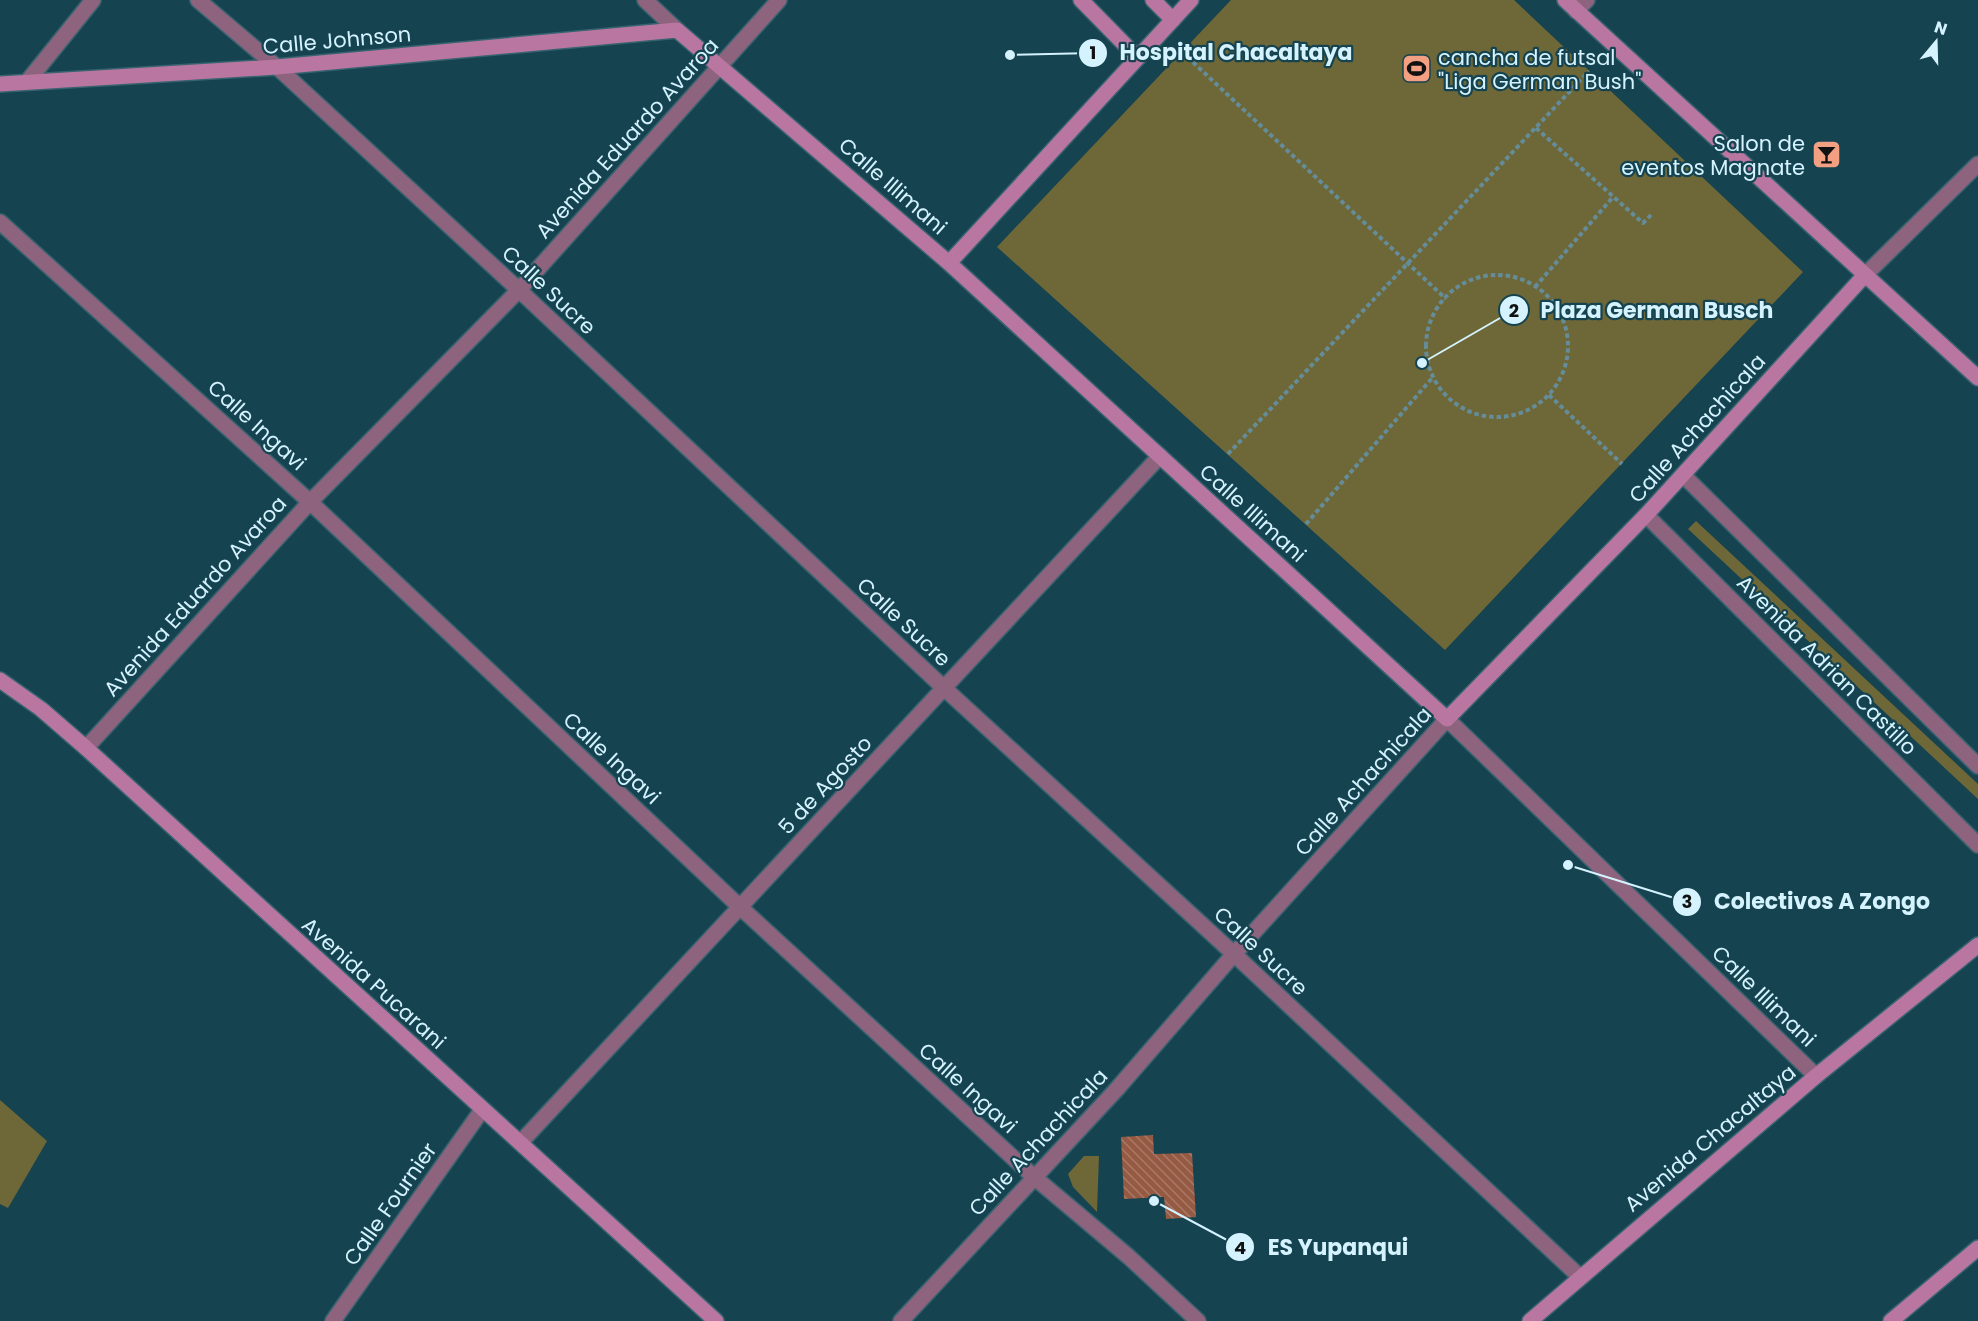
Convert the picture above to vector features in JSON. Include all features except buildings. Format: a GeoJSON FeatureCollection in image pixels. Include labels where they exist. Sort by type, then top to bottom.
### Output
{"type":"FeatureCollection","features":[{"type":"Feature","properties":{"kind":"street"},"geometry":{"type":"LineString","coordinates":[[27,82],[93,0]]}},
{"type":"Feature","properties":{"kind":"street","name":"Calle Sucre"},"geometry":{"type":"LineString","coordinates":[[198,0],[277,67],[519,290],[944,688],[1234,954],[1579,1276]]}},
{"type":"Feature","properties":{"kind":"street","name":"Calle Illimani"},"geometry":{"type":"LineString","coordinates":[[645,0],[949,263],[1447,719],[1816,1076]]}},
{"type":"Feature","properties":{"kind":"street","name":"Avenida Eduardo Avaroa"},"geometry":{"type":"LineString","coordinates":[[86,748],[310,502],[519,290],[779,0]]}},
{"type":"Feature","properties":{"kind":"street"},"geometry":{"type":"LineString","coordinates":[[1082,0],[1138,58]]}},
{"type":"Feature","properties":{"kind":"street"},"geometry":{"type":"LineString","coordinates":[[1154,0],[1173,20]]}},
{"type":"Feature","properties":{"kind":"street"},"geometry":{"type":"LineString","coordinates":[[949,263],[1191,0]]}},
{"type":"Feature","properties":{"kind":"street"},"geometry":{"type":"LineString","coordinates":[[1565,0],[1582,6],[1864,276],[1978,378]]}},
{"type":"Feature","properties":{"kind":"street","name":"Calle Johnson"},"geometry":{"type":"LineString","coordinates":[[0,84],[277,67],[677,30]]}},
{"type":"Feature","properties":{"kind":"street"},"geometry":{"type":"LineString","coordinates":[[1864,276],[1978,164]]}},
{"type":"Feature","properties":{"kind":"street","name":"Calle Ingavi"},"geometry":{"type":"LineString","coordinates":[[0,222],[310,502],[740,907],[1034,1177],[1129,1257],[1198,1321]]}},
{"type":"Feature","properties":{"kind":"street","name":"Calle Achachicala"},"geometry":{"type":"LineString","coordinates":[[901,1321],[1116,1090],[1234,954],[1447,719],[1646,515],[1864,276]]}},
{"type":"Feature","properties":{"kind":"street","name":"5 de Agosto"},"geometry":{"type":"LineString","coordinates":[[521,1142],[1160,456]]}},
{"type":"Feature","properties":{"kind":"street","name":"Avenida Adrian Castillo"},"geometry":{"type":"LineString","coordinates":[[1683,475],[1978,766]]}},
{"type":"Feature","properties":{"kind":"street","name":"Avenida Adrian Castillo"},"geometry":{"type":"LineString","coordinates":[[1646,515],[1978,845]]}},
{"type":"Feature","properties":{"kind":"street","name":"Avenida Pucarani"},"geometry":{"type":"LineString","coordinates":[[0,680],[41,709],[86,748],[717,1321]]}},
{"type":"Feature","properties":{"kind":"street","name":"Avenida Chacaltaya"},"geometry":{"type":"LineString","coordinates":[[1530,1321],[1579,1276],[1816,1076],[1978,945]]}},
{"type":"Feature","properties":{"kind":"street","name":"Calle Fournier"},"geometry":{"type":"LineString","coordinates":[[333,1321],[482,1110]]}},
{"type":"Feature","properties":{"kind":"street"},"geometry":{"type":"LineString","coordinates":[[1891,1321],[1978,1248]]}},
{"type":"Feature","properties":{"kind":"path"},"geometry":{"type":"LineString","coordinates":[[1182,52],[1410,262],[1446,299]]}},
{"type":"Feature","properties":{"kind":"path"},"geometry":{"type":"LineString","coordinates":[[1228,454],[1589,71]]}},
{"type":"Feature","properties":{"kind":"path"},"geometry":{"type":"LineString","coordinates":[[1536,128],[1643,223],[1653,213]]}},
{"type":"Feature","properties":{"kind":"path"},"geometry":{"type":"LineString","coordinates":[[1535,287],[1613,197]]}},
{"type":"Feature","properties":{"kind":"path"},"geometry":{"type":"LineString","coordinates":[[1501,275],[1525,281],[1535,287],[1546,294],[1560,312],[1567,333],[1568,356],[1562,377],[1549,395],[1531,409],[1510,416],[1487,416],[1466,410],[1448,397],[1433,377],[1426,353],[1428,329],[1437,307],[1455,289],[1477,278],[1501,275]]}},
{"type":"Feature","properties":{"kind":"path"},"geometry":{"type":"LineString","coordinates":[[1306,524],[1433,377]]}},
{"type":"Feature","properties":{"kind":"path"},"geometry":{"type":"LineString","coordinates":[[1549,395],[1622,464]]}},
{"type":"Feature","properties":{"kind":"shaded area"},"geometry":{"type":"Polygon","coordinates":[[[1231,0],[1514,0],[1803,272],[1445,650],[997,247],[1231,0]]]}},
{"type":"Feature","properties":{"kind":"shaded area"},"geometry":{"type":"Polygon","coordinates":[[[1696,521],[1978,784],[1978,799],[1688,529],[1696,521]]]}},
{"type":"Feature","properties":{"kind":"shaded area"},"geometry":{"type":"Polygon","coordinates":[[[0,1100],[47,1141],[8,1208],[0,1204],[0,1100]]]}},
{"type":"Feature","properties":{"kind":"shaded area"},"geometry":{"type":"Polygon","coordinates":[[[1084,1156],[1099,1156],[1097,1212],[1073,1187],[1068,1174],[1084,1156]]]}},
{"type":"Feature","properties":{"kind":"place","name":"Hospital Chacaltaya"},"geometry":{"type":"Point","coordinates":[1010,55]}},
{"type":"Feature","properties":{"kind":"place","name":"cancha de futsal \"Liga German Bush\""},"geometry":{"type":"Point","coordinates":[1417,69]}},
{"type":"Feature","properties":{"kind":"place","name":"Salon de eventos Magnate"},"geometry":{"type":"Point","coordinates":[1826,155]}},
{"type":"Feature","properties":{"kind":"place","name":"Plaza German Busch"},"geometry":{"type":"Point","coordinates":[1422,363]}},
{"type":"Feature","properties":{"kind":"place","name":"Colectivos A Zongo"},"geometry":{"type":"Point","coordinates":[1568,865]}},
{"type":"Feature","properties":{"kind":"place","name":"ES Yupanqui"},"geometry":{"type":"Point","coordinates":[1154,1201]}}]}
